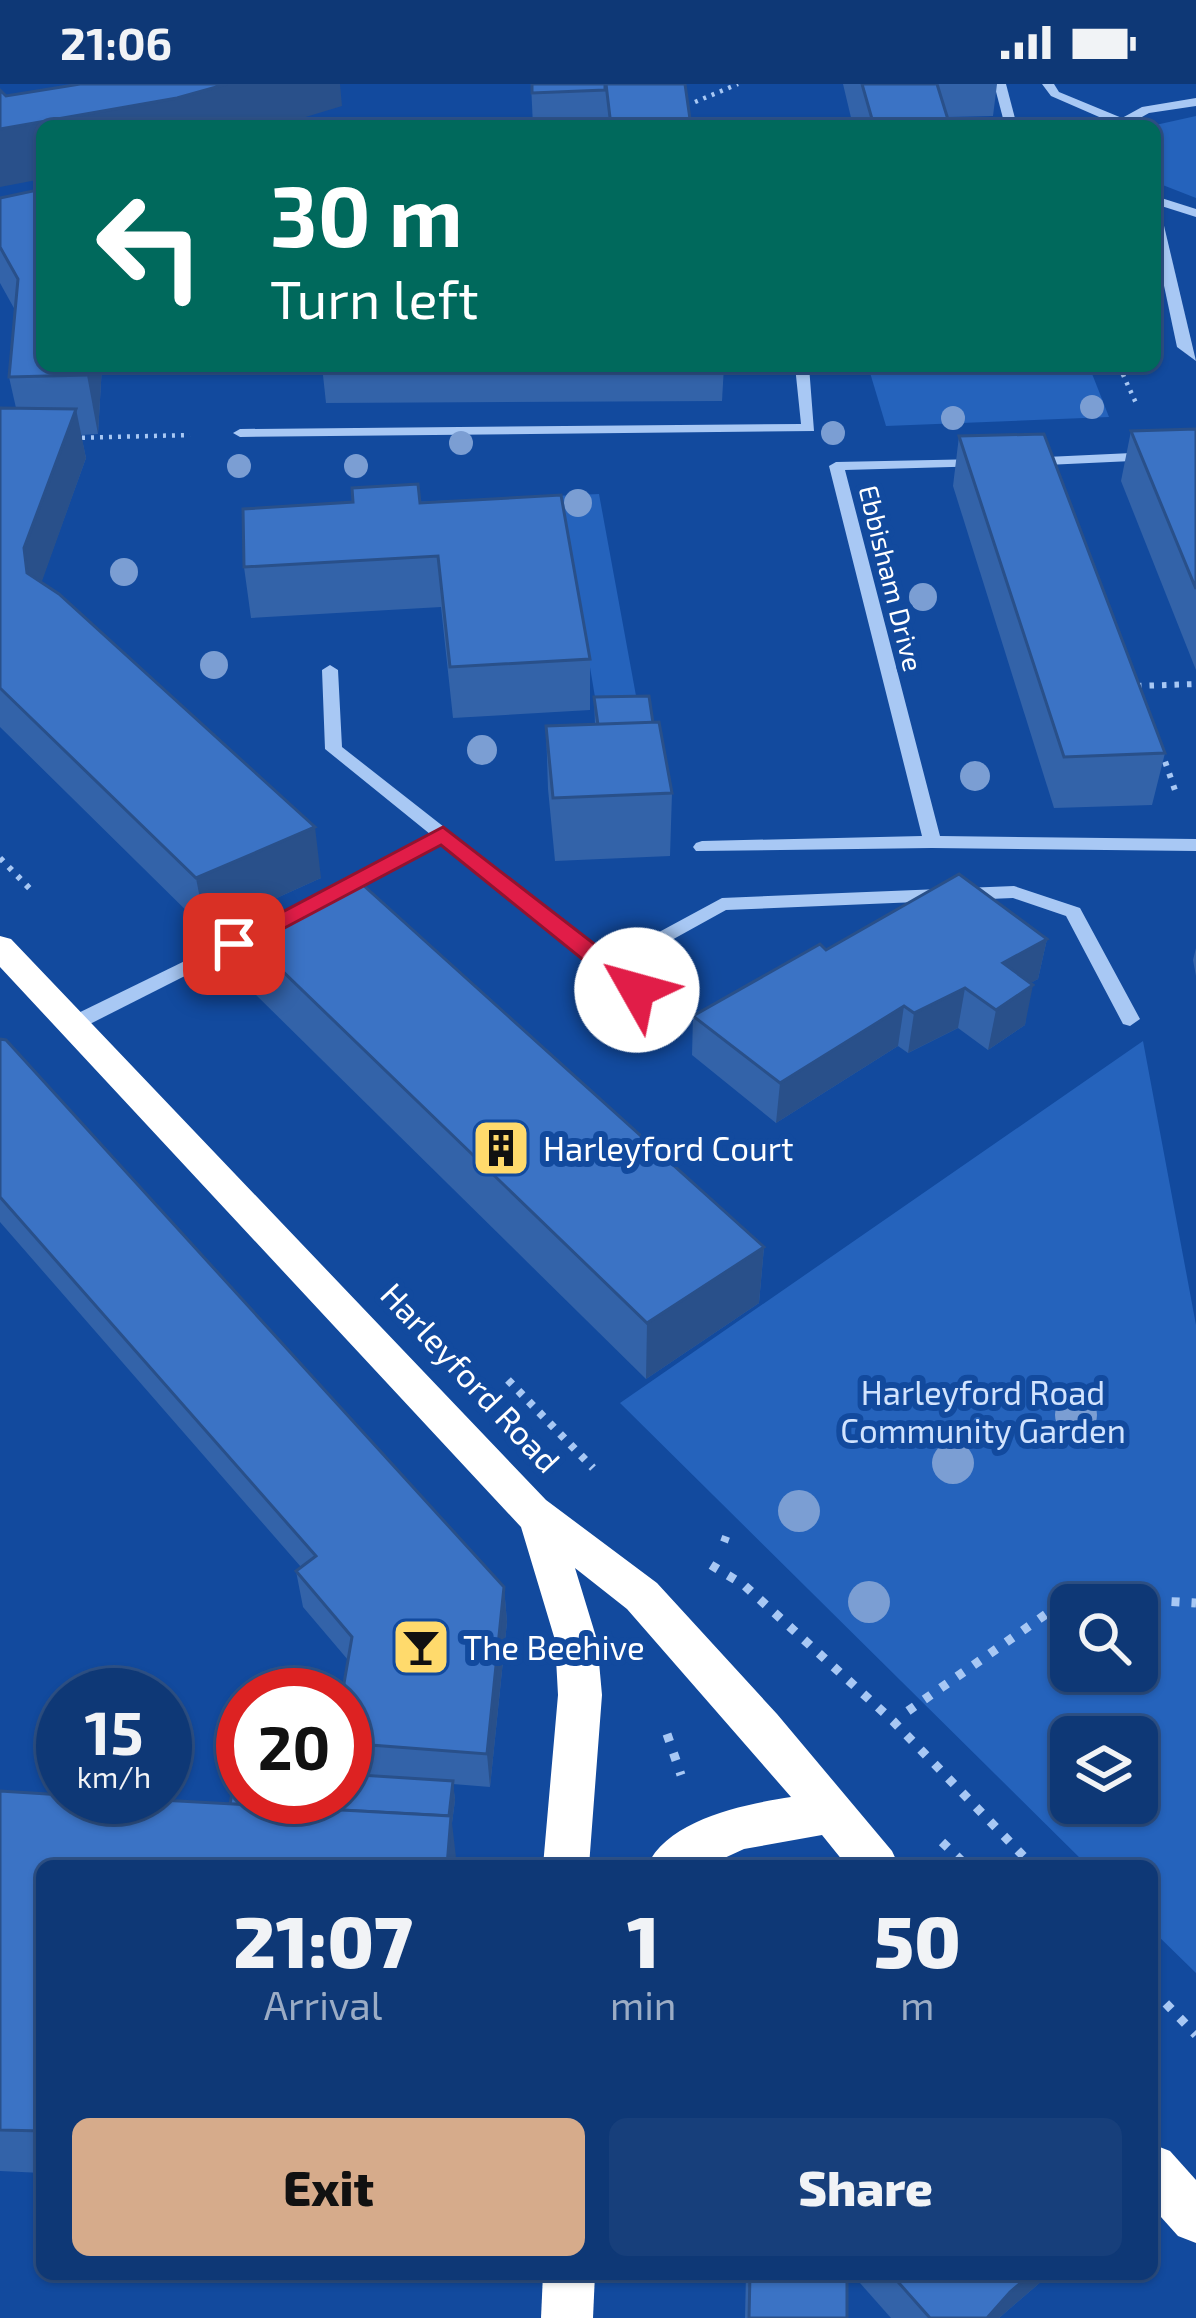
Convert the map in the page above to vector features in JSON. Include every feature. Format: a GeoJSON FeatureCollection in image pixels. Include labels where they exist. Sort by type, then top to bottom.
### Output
{"type":"FeatureCollection","features":[{"type":"Feature","properties":{"kind":"highway","name":"Harleyford Road"},"geometry":{"type":"LineString","coordinates":[[0,947],[539,1519],[642,1596],[762,1728],[871,1860]]}},
{"type":"Feature","properties":{"kind":"highway"},"geometry":{"type":"LineString","coordinates":[[539,1519],[576,1640],[580,1695],[566,1860]]}},
{"type":"Feature","properties":{"kind":"highway"},"geometry":{"type":"LineString","coordinates":[[678,1860],[712,1836],[764,1821],[828,1813]]}},
{"type":"Feature","properties":{"kind":"highway"},"geometry":{"type":"LineString","coordinates":[[1158,2176],[1196,2218]]}},
{"type":"Feature","properties":{"kind":"highway"},"geometry":{"type":"LineString","coordinates":[[567,2318],[569,2280]]}},
{"type":"Feature","properties":{"kind":"street"},"geometry":{"type":"LineString","coordinates":[[1000,84],[1009,120]]}},
{"type":"Feature","properties":{"kind":"street"},"geometry":{"type":"LineString","coordinates":[[1048,84],[1055,94],[1110,120]]}},
{"type":"Feature","properties":{"kind":"street"},"geometry":{"type":"LineString","coordinates":[[1127,120],[1146,110],[1196,102]]}},
{"type":"Feature","properties":{"kind":"street"},"geometry":{"type":"LineString","coordinates":[[1161,202],[1196,214]]}},
{"type":"Feature","properties":{"kind":"street"},"geometry":{"type":"LineString","coordinates":[[1161,241],[1184,347],[1196,357]]}},
{"type":"Feature","properties":{"kind":"street"},"geometry":{"type":"LineString","coordinates":[[240,433],[809,428],[803,372]]}},
{"type":"Feature","properties":{"kind":"street","name":"Ebbisham Drive"},"geometry":{"type":"LineString","coordinates":[[932,842],[836,466],[1196,454]]}},
{"type":"Feature","properties":{"kind":"street"},"geometry":{"type":"LineString","coordinates":[[330,670],[334,748],[667,1012]]}},
{"type":"Feature","properties":{"kind":"street"},"geometry":{"type":"LineString","coordinates":[[318,902],[443,835]]}},
{"type":"Feature","properties":{"kind":"street"},"geometry":{"type":"LineString","coordinates":[[702,847],[932,842],[1196,845]]}},
{"type":"Feature","properties":{"kind":"street"},"geometry":{"type":"LineString","coordinates":[[607,968],[722,904],[1014,892],[1073,912],[1130,1019]]}},
{"type":"Feature","properties":{"kind":"street"},"geometry":{"type":"LineString","coordinates":[[75,1024],[278,922]]}},
{"type":"Feature","properties":{"kind":"path"},"geometry":{"type":"LineString","coordinates":[[695,102],[738,84]]}},
{"type":"Feature","properties":{"kind":"path"},"geometry":{"type":"LineString","coordinates":[[72,438],[240,433]]}},
{"type":"Feature","properties":{"kind":"path"},"geometry":{"type":"LineString","coordinates":[[1130,665],[1145,706]]}},
{"type":"Feature","properties":{"kind":"path"},"geometry":{"type":"LineString","coordinates":[[1138,686],[1196,684]]}},
{"type":"Feature","properties":{"kind":"path"},"geometry":{"type":"LineString","coordinates":[[1159,745],[1196,845]]}},
{"type":"Feature","properties":{"kind":"path"},"geometry":{"type":"LineString","coordinates":[[724,1542],[729,1529]]}},
{"type":"Feature","properties":{"kind":"path"},"geometry":{"type":"LineString","coordinates":[[712,1565],[744,1585],[893,1721],[1028,1860]]}},
{"type":"Feature","properties":{"kind":"path"},"geometry":{"type":"LineString","coordinates":[[908,1711],[1072,1596],[1196,1603]]}},
{"type":"Feature","properties":{"kind":"path"},"geometry":{"type":"LineString","coordinates":[[1158,1995],[1196,2035]]}},
{"type":"Feature","properties":{"kind":"green space"},"geometry":{"type":"Polygon","coordinates":[[[1196,116],[1196,198],[1161,184],[1161,124],[1196,116]]]}},
{"type":"Feature","properties":{"kind":"green space"},"geometry":{"type":"Polygon","coordinates":[[[870,372],[1091,372],[1109,417],[886,426],[870,372]]]}},
{"type":"Feature","properties":{"kind":"green space"},"geometry":{"type":"Polygon","coordinates":[[[599,494],[639,712],[598,715],[569,542],[366,504],[599,494]]]}},
{"type":"Feature","properties":{"kind":"green space","name":"Harleyford Road Community Garden"},"geometry":{"type":"Polygon","coordinates":[[[1143,1041],[1196,1325],[1196,1973],[1158,1936],[1158,1860],[1082,1860],[620,1403],[1143,1041]]]}},
{"type":"Feature","properties":{"kind":"building"},"geometry":{"type":"Polygon","coordinates":[[[80,84],[227,84],[177,98],[0,129],[0,90],[6,96],[80,84]]]}},
{"type":"Feature","properties":{"kind":"building"},"geometry":{"type":"Polygon","coordinates":[[[532,84],[605,84],[605,90],[532,93],[532,84]]]}},
{"type":"Feature","properties":{"kind":"building"},"geometry":{"type":"Polygon","coordinates":[[[606,84],[685,84],[690,120],[610,120],[606,84]]]}},
{"type":"Feature","properties":{"kind":"building"},"geometry":{"type":"Polygon","coordinates":[[[862,84],[937,84],[948,120],[872,120],[862,84]]]}},
{"type":"Feature","properties":{"kind":"building"},"geometry":{"type":"Polygon","coordinates":[[[36,190],[36,372],[87,375],[9,377],[18,279],[0,247],[0,198],[36,190]]]}},
{"type":"Feature","properties":{"kind":"building"},"geometry":{"type":"Polygon","coordinates":[[[0,408],[76,409],[24,548],[27,573],[59,594],[315,827],[196,878],[0,688],[0,408]]]}},
{"type":"Feature","properties":{"kind":"building"},"geometry":{"type":"Polygon","coordinates":[[[1196,429],[1196,589],[1131,431],[1196,429]]]}},
{"type":"Feature","properties":{"kind":"building"},"geometry":{"type":"Polygon","coordinates":[[[1044,434],[1165,753],[1064,757],[959,436],[1044,434]]]}},
{"type":"Feature","properties":{"kind":"building"},"geometry":{"type":"Polygon","coordinates":[[[418,484],[420,503],[561,495],[590,659],[450,667],[438,556],[244,567],[243,509],[353,502],[352,488],[418,484]]]}},
{"type":"Feature","properties":{"kind":"building"},"geometry":{"type":"Polygon","coordinates":[[[649,696],[653,723],[598,725],[594,697],[649,696]]]}},
{"type":"Feature","properties":{"kind":"building"},"geometry":{"type":"Polygon","coordinates":[[[659,722],[672,793],[553,798],[546,726],[659,722]]]}},
{"type":"Feature","properties":{"kind":"building"},"geometry":{"type":"Polygon","coordinates":[[[959,874],[1047,939],[1003,963],[1033,985],[996,1010],[965,988],[914,1013],[904,1006],[780,1083],[693,1016],[820,944],[826,950],[959,874]]]}},
{"type":"Feature","properties":{"kind":"building","name":"Harleyford Court"},"geometry":{"type":"Polygon","coordinates":[[[352,875],[764,1247],[647,1323],[244,934],[352,875]]]}},
{"type":"Feature","properties":{"kind":"building"},"geometry":{"type":"Polygon","coordinates":[[[0,1039],[6,1040],[504,1587],[487,1754],[372,1745],[372,1668],[347,1668],[352,1637],[296,1571],[316,1556],[0,1197],[0,1039]]]}},
{"type":"Feature","properties":{"kind":"building"},"geometry":{"type":"Polygon","coordinates":[[[372,1776],[453,1781],[449,1816],[372,1812],[372,1776]]]}},
{"type":"Feature","properties":{"kind":"building"},"geometry":{"type":"Polygon","coordinates":[[[0,1791],[36,1793],[36,1824],[192,1824],[192,1802],[216,1803],[216,1824],[372,1824],[372,1812],[451,1816],[447,1860],[36,1860],[36,2131],[0,2130],[0,1791]]]}},
{"type":"Feature","properties":{"kind":"building"},"geometry":{"type":"Polygon","coordinates":[[[750,2280],[847,2280],[847,2318],[749,2318],[750,2280]]]}},
{"type":"Feature","properties":{"kind":"building"},"geometry":{"type":"Polygon","coordinates":[[[896,2280],[1024,2280],[987,2318],[930,2318],[896,2280]]]}},
{"type":"Feature","properties":{"kind":"place","name":"Harleyford Court"},"geometry":{"type":"Point","coordinates":[501,1148]}},
{"type":"Feature","properties":{"kind":"place","name":"The Beehive"},"geometry":{"type":"Point","coordinates":[421,1647]}},
{"type":"Feature","properties":{"kind":"route"},"geometry":{"type":"LineString","coordinates":[[234,944],[443,835],[637,990]]}}]}
